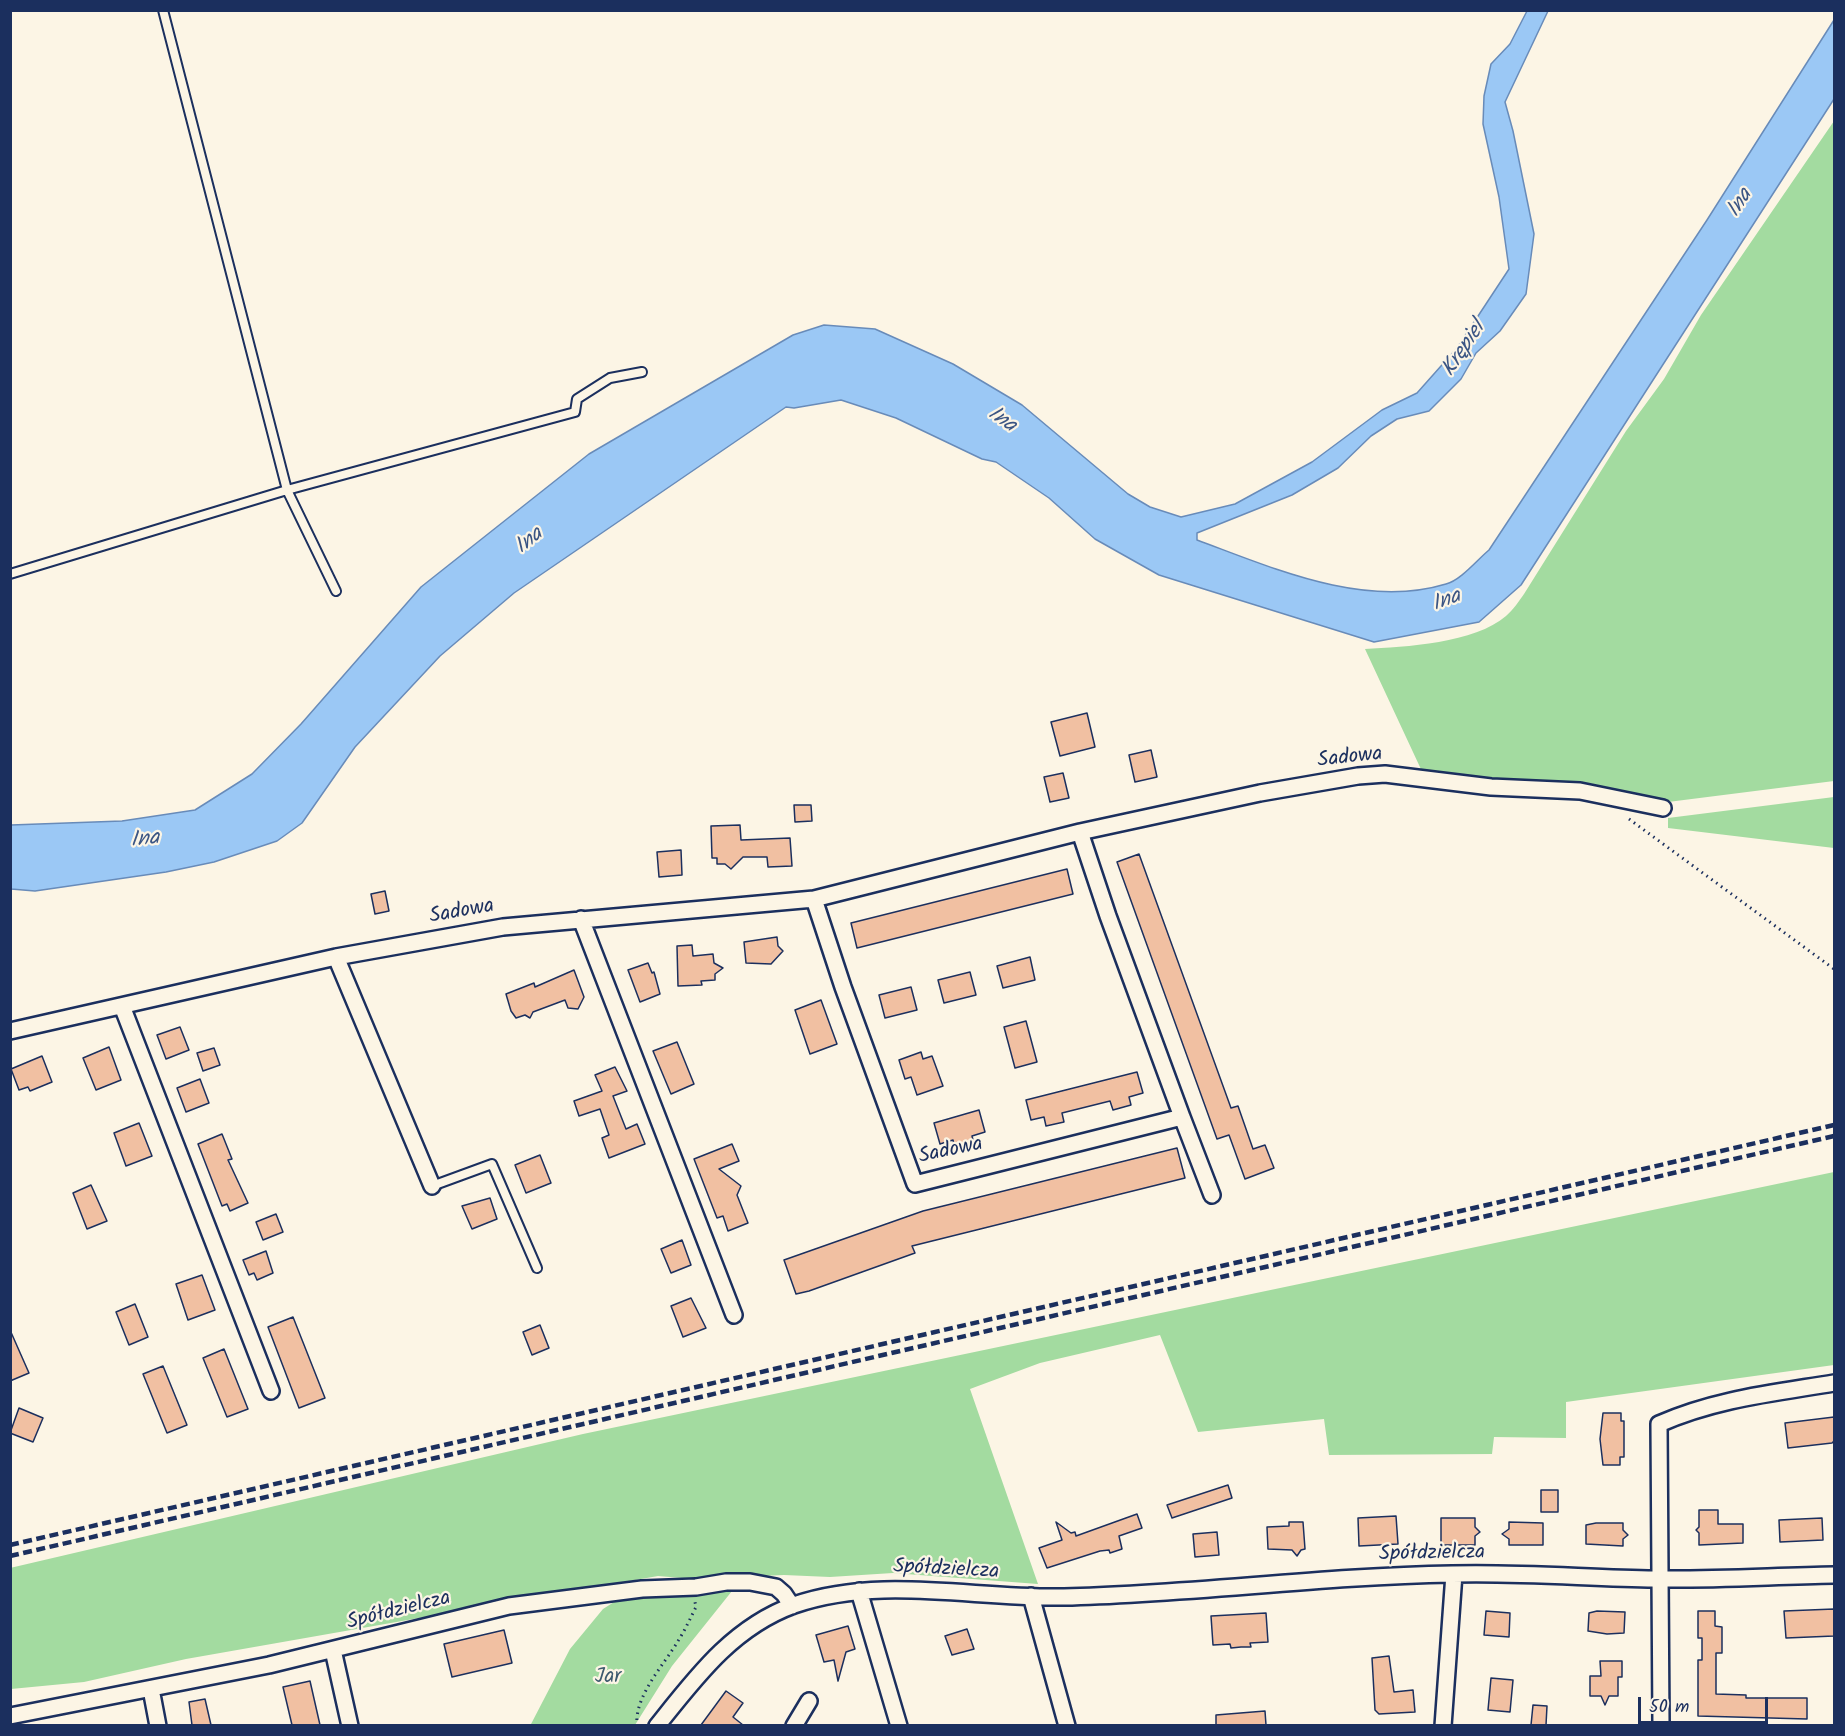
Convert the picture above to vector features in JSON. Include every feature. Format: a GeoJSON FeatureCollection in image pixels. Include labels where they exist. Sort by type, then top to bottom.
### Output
{"type":"FeatureCollection","features":[{"type":"Feature","properties":{"kind":"street","name":"Sadowa"},"geometry":{"type":"LineString","coordinates":[[10,1031],[336,957],[503,927],[814,898],[1080,832],[1260,793],[1358,776],[1384,774],[1491,787],[1580,791],[1663,808]]}},
{"type":"Feature","properties":{"kind":"street"},"geometry":{"type":"LineString","coordinates":[[1080,832],[1108,916],[1212,1196]]}},
{"type":"Feature","properties":{"kind":"street","name":"Sadowa"},"geometry":{"type":"LineString","coordinates":[[814,898],[843,987],[915,1184],[1182,1117]]}},
{"type":"Feature","properties":{"kind":"street"},"geometry":{"type":"LineString","coordinates":[[581,919],[734,1315]]}},
{"type":"Feature","properties":{"kind":"street"},"geometry":{"type":"LineString","coordinates":[[336,957],[432,1186]]}},
{"type":"Feature","properties":{"kind":"street"},"geometry":{"type":"LineString","coordinates":[[122,1006],[271,1392]]}},
{"type":"Feature","properties":{"kind":"street"},"geometry":{"type":"LineString","coordinates":[[1661,1725],[1659,1424],[1689,1410],[1716,1402],[1834,1383]]}},
{"type":"Feature","properties":{"kind":"street"},"geometry":{"type":"LineString","coordinates":[[1443,1725],[1454,1574]]}},
{"type":"Feature","properties":{"kind":"street","name":"Spółdzielcza"},"geometry":{"type":"LineString","coordinates":[[657,1725],[705,1665],[728,1644],[762,1621],[792,1606],[837,1593],[873,1589],[1031,1596],[1205,1590],[1331,1578],[1454,1574],[1659,1579],[1834,1575]]}},
{"type":"Feature","properties":{"kind":"street","name":"Spółdzielcza"},"geometry":{"type":"LineString","coordinates":[[10,1716],[333,1650],[509,1606],[642,1589],[696,1587],[726,1582],[768,1584],[784,1594],[792,1606]]}},
{"type":"Feature","properties":{"kind":"street"},"geometry":{"type":"LineString","coordinates":[[859,1591],[899,1725]]}},
{"type":"Feature","properties":{"kind":"street"},"geometry":{"type":"LineString","coordinates":[[1031,1596],[1067,1725]]}},
{"type":"Feature","properties":{"kind":"street"},"geometry":{"type":"LineString","coordinates":[[333,1650],[350,1725]]}},
{"type":"Feature","properties":{"kind":"street"},"geometry":{"type":"LineString","coordinates":[[151,1689],[158,1725]]}},
{"type":"Feature","properties":{"kind":"street"},"geometry":{"type":"LineString","coordinates":[[794,1725],[808,1701]]}},
{"type":"Feature","properties":{"kind":"lane"},"geometry":{"type":"LineString","coordinates":[[163,10],[287,490],[336,591]]}},
{"type":"Feature","properties":{"kind":"lane"},"geometry":{"type":"LineString","coordinates":[[10,574],[287,490],[575,412],[577,399],[610,378],[642,372]]}},
{"type":"Feature","properties":{"kind":"lane"},"geometry":{"type":"LineString","coordinates":[[432,1186],[492,1164],[537,1268]]}},
{"type":"Feature","properties":{"kind":"path"},"geometry":{"type":"LineString","coordinates":[[1625,816],[1834,969]]}},
{"type":"Feature","properties":{"kind":"path"},"geometry":{"type":"LineString","coordinates":[[637,1725],[636,1714],[696,1607],[696,1587]]}},
{"type":"Feature","properties":{"kind":"green space"},"geometry":{"type":"Polygon","coordinates":[[[1834,121],[1834,781],[1668,802],[1583,786],[1426,780],[1365,649],[1419,645],[1458,638],[1493,625],[1511,611],[1524,594],[1626,431],[1664,379],[1701,315],[1834,121]]]}},
{"type":"Feature","properties":{"kind":"green space"},"geometry":{"type":"Polygon","coordinates":[[[1834,797],[1834,848],[1668,828],[1668,818],[1834,797]]]}},
{"type":"Feature","properties":{"kind":"green space"},"geometry":{"type":"Polygon","coordinates":[[[1834,1172],[1834,1365],[1566,1402],[1566,1438],[1494,1437],[1492,1454],[1329,1455],[1324,1419],[1198,1432],[1160,1335],[1040,1363],[970,1389],[1038,1584],[893,1573],[830,1577],[784,1575],[694,1579],[658,1576],[186,1659],[84,1682],[11,1689],[10,1568],[583,1434],[1834,1172]]]}},
{"type":"Feature","properties":{"kind":"green space","name":"Jar"},"geometry":{"type":"Polygon","coordinates":[[[732,1591],[672,1666],[635,1725],[530,1726],[570,1649],[603,1609],[622,1597],[732,1591]]]}},
{"type":"Feature","properties":{"kind":"water"},"geometry":{"type":"Polygon","coordinates":[[[1527,11],[1548,11],[1505,102],[1534,234],[1526,294],[1500,331],[1476,353],[1461,379],[1429,411],[1397,419],[1371,436],[1338,468],[1292,495],[1197,533],[1197,540],[1288,573],[1351,588],[1383,592],[1415,590],[1452,582],[1489,550],[1707,220],[1834,20],[1834,99],[1521,585],[1479,622],[1374,642],[1159,575],[1095,539],[1049,498],[996,462],[982,459],[896,418],[841,400],[794,408],[786,407],[514,593],[440,656],[355,747],[302,823],[277,841],[214,862],[166,872],[35,891],[11,889],[11,825],[122,821],[195,810],[252,774],[301,724],[421,587],[589,454],[793,335],[824,325],[875,329],[953,364],[1022,405],[1128,494],[1150,507],[1181,517],[1235,504],[1312,462],[1382,410],[1417,393],[1457,348],[1509,269],[1499,197],[1483,124],[1484,96],[1491,64],[1510,44],[1527,11]]]}},
{"type":"Feature","properties":{"kind":"building"},"geometry":{"type":"Polygon","coordinates":[[[1087,713],[1095,747],[1060,756],[1051,722],[1087,713]]]}},
{"type":"Feature","properties":{"kind":"building"},"geometry":{"type":"Polygon","coordinates":[[[1151,750],[1157,777],[1135,782],[1129,755],[1151,750]]]}},
{"type":"Feature","properties":{"kind":"building"},"geometry":{"type":"Polygon","coordinates":[[[1063,773],[1069,798],[1050,802],[1044,777],[1063,773]]]}},
{"type":"Feature","properties":{"kind":"building"},"geometry":{"type":"Polygon","coordinates":[[[794,805],[811,805],[812,821],[795,822],[794,805]]]}},
{"type":"Feature","properties":{"kind":"building"},"geometry":{"type":"Polygon","coordinates":[[[740,825],[741,840],[790,838],[792,866],[768,867],[767,857],[743,857],[731,869],[725,864],[717,864],[717,858],[712,858],[711,826],[740,825]]]}},
{"type":"Feature","properties":{"kind":"building"},"geometry":{"type":"Polygon","coordinates":[[[681,850],[682,875],[659,877],[657,852],[681,850]]]}},
{"type":"Feature","properties":{"kind":"building"},"geometry":{"type":"Polygon","coordinates":[[[1139,854],[1231,1108],[1238,1106],[1253,1149],[1265,1145],[1274,1168],[1245,1179],[1229,1135],[1217,1139],[1117,862],[1139,854]]]}},
{"type":"Feature","properties":{"kind":"building"},"geometry":{"type":"Polygon","coordinates":[[[1067,869],[1073,894],[857,948],[851,923],[1067,869]]]}},
{"type":"Feature","properties":{"kind":"building"},"geometry":{"type":"Polygon","coordinates":[[[385,891],[389,911],[375,914],[371,894],[385,891]]]}},
{"type":"Feature","properties":{"kind":"building"},"geometry":{"type":"Polygon","coordinates":[[[777,937],[778,946],[783,951],[771,964],[746,963],[744,942],[777,937]]]}},
{"type":"Feature","properties":{"kind":"building"},"geometry":{"type":"Polygon","coordinates":[[[692,945],[693,956],[713,954],[714,963],[723,968],[715,974],[715,980],[701,981],[702,985],[678,986],[677,946],[692,945]]]}},
{"type":"Feature","properties":{"kind":"building"},"geometry":{"type":"Polygon","coordinates":[[[1030,957],[1035,980],[1003,988],[997,966],[1030,957]]]}},
{"type":"Feature","properties":{"kind":"building"},"geometry":{"type":"Polygon","coordinates":[[[648,963],[652,973],[654,972],[660,994],[640,1002],[628,970],[648,963]]]}},
{"type":"Feature","properties":{"kind":"building"},"geometry":{"type":"Polygon","coordinates":[[[574,970],[584,997],[578,1009],[568,1008],[565,1000],[533,1012],[530,1018],[525,1015],[516,1018],[511,1011],[506,994],[534,983],[535,987],[574,970]]]}},
{"type":"Feature","properties":{"kind":"building"},"geometry":{"type":"Polygon","coordinates":[[[970,972],[976,995],[944,1003],[938,980],[970,972]]]}},
{"type":"Feature","properties":{"kind":"building"},"geometry":{"type":"Polygon","coordinates":[[[911,987],[917,1010],[885,1018],[879,995],[911,987]]]}},
{"type":"Feature","properties":{"kind":"building"},"geometry":{"type":"Polygon","coordinates":[[[821,1000],[837,1044],[810,1054],[795,1010],[821,1000]]]}},
{"type":"Feature","properties":{"kind":"building"},"geometry":{"type":"Polygon","coordinates":[[[1026,1021],[1037,1062],[1015,1068],[1004,1027],[1026,1021]]]}},
{"type":"Feature","properties":{"kind":"building"},"geometry":{"type":"Polygon","coordinates":[[[180,1027],[189,1050],[166,1059],[157,1035],[180,1027]]]}},
{"type":"Feature","properties":{"kind":"building"},"geometry":{"type":"Polygon","coordinates":[[[677,1042],[694,1084],[671,1094],[653,1051],[677,1042]]]}},
{"type":"Feature","properties":{"kind":"building"},"geometry":{"type":"Polygon","coordinates":[[[109,1047],[121,1080],[96,1090],[83,1058],[109,1047]]]}},
{"type":"Feature","properties":{"kind":"building"},"geometry":{"type":"Polygon","coordinates":[[[214,1048],[220,1065],[203,1071],[197,1053],[214,1048]]]}},
{"type":"Feature","properties":{"kind":"building"},"geometry":{"type":"Polygon","coordinates":[[[921,1052],[923,1059],[932,1056],[943,1086],[917,1095],[911,1077],[905,1079],[899,1060],[921,1052]]]}},
{"type":"Feature","properties":{"kind":"building"},"geometry":{"type":"Polygon","coordinates":[[[42,1056],[52,1082],[30,1091],[28,1087],[19,1090],[11,1069],[42,1056]]]}},
{"type":"Feature","properties":{"kind":"building"},"geometry":{"type":"Polygon","coordinates":[[[615,1067],[627,1091],[613,1096],[626,1129],[637,1124],[645,1144],[609,1158],[602,1138],[609,1135],[600,1109],[579,1116],[574,1101],[602,1091],[595,1075],[615,1067]]]}},
{"type":"Feature","properties":{"kind":"building"},"geometry":{"type":"Polygon","coordinates":[[[1137,1072],[1143,1093],[1129,1097],[1131,1105],[1113,1110],[1110,1101],[1062,1113],[1064,1122],[1046,1126],[1044,1117],[1031,1120],[1026,1100],[1137,1072]]]}},
{"type":"Feature","properties":{"kind":"building"},"geometry":{"type":"Polygon","coordinates":[[[200,1079],[209,1103],[186,1112],[177,1088],[200,1079]]]}},
{"type":"Feature","properties":{"kind":"building"},"geometry":{"type":"Polygon","coordinates":[[[979,1110],[985,1132],[972,1136],[974,1144],[955,1149],[953,1140],[940,1144],[934,1123],[979,1110]]]}},
{"type":"Feature","properties":{"kind":"building"},"geometry":{"type":"Polygon","coordinates":[[[139,1123],[152,1156],[126,1166],[114,1133],[139,1123]]]}},
{"type":"Feature","properties":{"kind":"building"},"geometry":{"type":"Polygon","coordinates":[[[222,1134],[232,1159],[228,1160],[248,1203],[230,1211],[227,1204],[222,1206],[198,1144],[222,1134]]]}},
{"type":"Feature","properties":{"kind":"building"},"geometry":{"type":"Polygon","coordinates":[[[732,1144],[739,1161],[719,1169],[741,1186],[737,1195],[748,1223],[728,1231],[723,1216],[717,1218],[694,1159],[732,1144]]]}},
{"type":"Feature","properties":{"kind":"building"},"geometry":{"type":"Polygon","coordinates":[[[1177,1148],[1185,1178],[912,1246],[915,1253],[809,1291],[796,1294],[784,1260],[923,1211],[1177,1148]]]}},
{"type":"Feature","properties":{"kind":"building"},"geometry":{"type":"Polygon","coordinates":[[[540,1155],[551,1183],[526,1193],[515,1165],[540,1155]]]}},
{"type":"Feature","properties":{"kind":"building"},"geometry":{"type":"Polygon","coordinates":[[[91,1185],[107,1221],[87,1229],[73,1193],[91,1185]]]}},
{"type":"Feature","properties":{"kind":"building"},"geometry":{"type":"Polygon","coordinates":[[[490,1198],[497,1219],[472,1229],[462,1206],[490,1198]]]}},
{"type":"Feature","properties":{"kind":"building"},"geometry":{"type":"Polygon","coordinates":[[[276,1214],[283,1232],[263,1240],[256,1222],[276,1214]]]}},
{"type":"Feature","properties":{"kind":"building"},"geometry":{"type":"Polygon","coordinates":[[[682,1240],[691,1265],[671,1273],[661,1249],[682,1240]]]}},
{"type":"Feature","properties":{"kind":"building"},"geometry":{"type":"Polygon","coordinates":[[[266,1251],[273,1273],[257,1280],[254,1273],[249,1275],[243,1260],[266,1251]]]}},
{"type":"Feature","properties":{"kind":"building"},"geometry":{"type":"Polygon","coordinates":[[[202,1275],[215,1310],[188,1320],[176,1284],[202,1275]]]}},
{"type":"Feature","properties":{"kind":"building"},"geometry":{"type":"Polygon","coordinates":[[[691,1298],[706,1328],[683,1337],[671,1306],[691,1298]]]}},
{"type":"Feature","properties":{"kind":"building"},"geometry":{"type":"Polygon","coordinates":[[[135,1304],[148,1337],[129,1345],[116,1312],[135,1304]]]}},
{"type":"Feature","properties":{"kind":"building"},"geometry":{"type":"Polygon","coordinates":[[[293,1317],[325,1398],[299,1408],[268,1327],[293,1317]]]}},
{"type":"Feature","properties":{"kind":"building"},"geometry":{"type":"Polygon","coordinates":[[[540,1325],[549,1348],[532,1355],[523,1332],[540,1325]]]}},
{"type":"Feature","properties":{"kind":"building"},"geometry":{"type":"Polygon","coordinates":[[[10,1330],[29,1373],[10,1381],[10,1330]]]}},
{"type":"Feature","properties":{"kind":"building"},"geometry":{"type":"Polygon","coordinates":[[[224,1349],[248,1409],[227,1417],[203,1358],[224,1349]]]}},
{"type":"Feature","properties":{"kind":"building"},"geometry":{"type":"Polygon","coordinates":[[[163,1366],[187,1425],[167,1433],[143,1374],[163,1366]]]}},
{"type":"Feature","properties":{"kind":"building"},"geometry":{"type":"Polygon","coordinates":[[[19,1408],[43,1418],[33,1442],[10,1433],[19,1408]]]}},
{"type":"Feature","properties":{"kind":"building"},"geometry":{"type":"Polygon","coordinates":[[[1603,1413],[1621,1413],[1621,1421],[1624,1421],[1624,1457],[1620,1457],[1620,1465],[1603,1465],[1600,1439],[1603,1413]]]}},
{"type":"Feature","properties":{"kind":"building"},"geometry":{"type":"Polygon","coordinates":[[[1834,1417],[1834,1441],[1832,1443],[1788,1448],[1785,1423],[1834,1417]]]}},
{"type":"Feature","properties":{"kind":"building"},"geometry":{"type":"Polygon","coordinates":[[[1228,1485],[1232,1498],[1172,1518],[1167,1505],[1228,1485]]]}},
{"type":"Feature","properties":{"kind":"building"},"geometry":{"type":"Polygon","coordinates":[[[1541,1490],[1558,1490],[1558,1512],[1541,1512],[1541,1490]]]}},
{"type":"Feature","properties":{"kind":"building"},"geometry":{"type":"Polygon","coordinates":[[[1699,1510],[1718,1510],[1718,1524],[1743,1524],[1743,1543],[1699,1545],[1699,1533],[1696,1530],[1699,1527],[1699,1510]]]}},
{"type":"Feature","properties":{"kind":"building"},"geometry":{"type":"Polygon","coordinates":[[[1137,1514],[1142,1528],[1119,1536],[1122,1549],[1110,1553],[1109,1550],[1100,1551],[1047,1568],[1039,1548],[1062,1540],[1056,1522],[1071,1533],[1075,1532],[1076,1536],[1137,1514]]]}},
{"type":"Feature","properties":{"kind":"building"},"geometry":{"type":"Polygon","coordinates":[[[1396,1516],[1398,1544],[1359,1546],[1358,1518],[1396,1516]]]}},
{"type":"Feature","properties":{"kind":"building"},"geometry":{"type":"Polygon","coordinates":[[[1441,1518],[1475,1518],[1475,1527],[1480,1532],[1475,1536],[1475,1545],[1441,1545],[1441,1518]]]}},
{"type":"Feature","properties":{"kind":"building"},"geometry":{"type":"Polygon","coordinates":[[[1822,1518],[1823,1540],[1780,1542],[1779,1520],[1822,1518]]]}},
{"type":"Feature","properties":{"kind":"building"},"geometry":{"type":"Polygon","coordinates":[[[1289,1522],[1303,1522],[1305,1549],[1301,1550],[1297,1556],[1292,1550],[1268,1549],[1267,1527],[1289,1526],[1289,1522]]]}},
{"type":"Feature","properties":{"kind":"building"},"geometry":{"type":"Polygon","coordinates":[[[1509,1522],[1543,1523],[1543,1545],[1509,1545],[1509,1539],[1502,1534],[1509,1529],[1509,1522]]]}},
{"type":"Feature","properties":{"kind":"building"},"geometry":{"type":"Polygon","coordinates":[[[1623,1523],[1623,1530],[1628,1535],[1623,1539],[1623,1546],[1586,1544],[1586,1525],[1623,1523]]]}},
{"type":"Feature","properties":{"kind":"building"},"geometry":{"type":"Polygon","coordinates":[[[1217,1532],[1219,1555],[1195,1557],[1193,1534],[1217,1532]]]}},
{"type":"Feature","properties":{"kind":"building"},"geometry":{"type":"Polygon","coordinates":[[[1834,1609],[1834,1636],[1786,1638],[1784,1611],[1834,1609]]]}},
{"type":"Feature","properties":{"kind":"building"},"geometry":{"type":"Polygon","coordinates":[[[1486,1611],[1510,1613],[1509,1637],[1484,1635],[1486,1611]]]}},
{"type":"Feature","properties":{"kind":"building"},"geometry":{"type":"Polygon","coordinates":[[[1698,1611],[1715,1611],[1715,1626],[1722,1627],[1722,1653],[1716,1653],[1716,1694],[1746,1695],[1746,1698],[1807,1698],[1807,1719],[1698,1716],[1698,1660],[1702,1660],[1702,1638],[1698,1638],[1698,1611]]]}},
{"type":"Feature","properties":{"kind":"building"},"geometry":{"type":"Polygon","coordinates":[[[1625,1612],[1624,1633],[1607,1634],[1588,1631],[1589,1613],[1625,1612]]]}},
{"type":"Feature","properties":{"kind":"building"},"geometry":{"type":"Polygon","coordinates":[[[1266,1613],[1268,1642],[1250,1643],[1251,1647],[1231,1648],[1230,1644],[1213,1645],[1211,1616],[1266,1613]]]}},
{"type":"Feature","properties":{"kind":"building"},"geometry":{"type":"Polygon","coordinates":[[[848,1626],[855,1649],[846,1652],[838,1681],[834,1660],[824,1662],[816,1635],[848,1626]]]}},
{"type":"Feature","properties":{"kind":"building"},"geometry":{"type":"Polygon","coordinates":[[[967,1629],[974,1649],[952,1655],[945,1636],[967,1629]]]}},
{"type":"Feature","properties":{"kind":"building"},"geometry":{"type":"Polygon","coordinates":[[[504,1630],[512,1663],[452,1677],[444,1644],[504,1630]]]}},
{"type":"Feature","properties":{"kind":"building"},"geometry":{"type":"Polygon","coordinates":[[[1389,1656],[1394,1692],[1413,1690],[1415,1712],[1379,1714],[1375,1710],[1372,1658],[1389,1656]]]}},
{"type":"Feature","properties":{"kind":"building"},"geometry":{"type":"Polygon","coordinates":[[[1600,1661],[1622,1661],[1622,1677],[1618,1677],[1618,1696],[1609,1696],[1605,1705],[1601,1696],[1590,1696],[1590,1676],[1601,1676],[1600,1661]]]}},
{"type":"Feature","properties":{"kind":"building"},"geometry":{"type":"Polygon","coordinates":[[[1491,1678],[1513,1680],[1510,1712],[1488,1710],[1491,1678]]]}},
{"type":"Feature","properties":{"kind":"building"},"geometry":{"type":"Polygon","coordinates":[[[310,1681],[320,1725],[292,1725],[283,1687],[310,1681]]]}},
{"type":"Feature","properties":{"kind":"building"},"geometry":{"type":"Polygon","coordinates":[[[726,1691],[743,1703],[733,1717],[743,1725],[701,1725],[726,1691]]]}},
{"type":"Feature","properties":{"kind":"building"},"geometry":{"type":"Polygon","coordinates":[[[205,1699],[211,1725],[192,1725],[189,1702],[205,1699]]]}},
{"type":"Feature","properties":{"kind":"building"},"geometry":{"type":"Polygon","coordinates":[[[1533,1705],[1547,1706],[1546,1725],[1531,1725],[1533,1705]]]}},
{"type":"Feature","properties":{"kind":"building"},"geometry":{"type":"Polygon","coordinates":[[[1265,1711],[1266,1725],[1216,1725],[1216,1715],[1265,1711]]]}},
{"type":"Feature","properties":{"kind":"railway"},"geometry":{"type":"LineString","coordinates":[[10,1545],[1834,1125]]}},
{"type":"Feature","properties":{"kind":"railway"},"geometry":{"type":"LineString","coordinates":[[10,1556],[1834,1136]]}},
{"type":"Feature","properties":{"kind":"water label","name":"Ina"},"geometry":{"type":"Point","coordinates":[1741,204]}},
{"type":"Feature","properties":{"kind":"water label","name":"Krępiel"},"geometry":{"type":"Point","coordinates":[1465,350]}},
{"type":"Feature","properties":{"kind":"water label","name":"Ina"},"geometry":{"type":"Point","coordinates":[1001,421]}},
{"type":"Feature","properties":{"kind":"water label","name":"Ina"},"geometry":{"type":"Point","coordinates":[530,542]}},
{"type":"Feature","properties":{"kind":"water label","name":"Ina"},"geometry":{"type":"Point","coordinates":[1447,602]}},
{"type":"Feature","properties":{"kind":"water label","name":"Ina"},"geometry":{"type":"Point","coordinates":[145,841]}}]}
